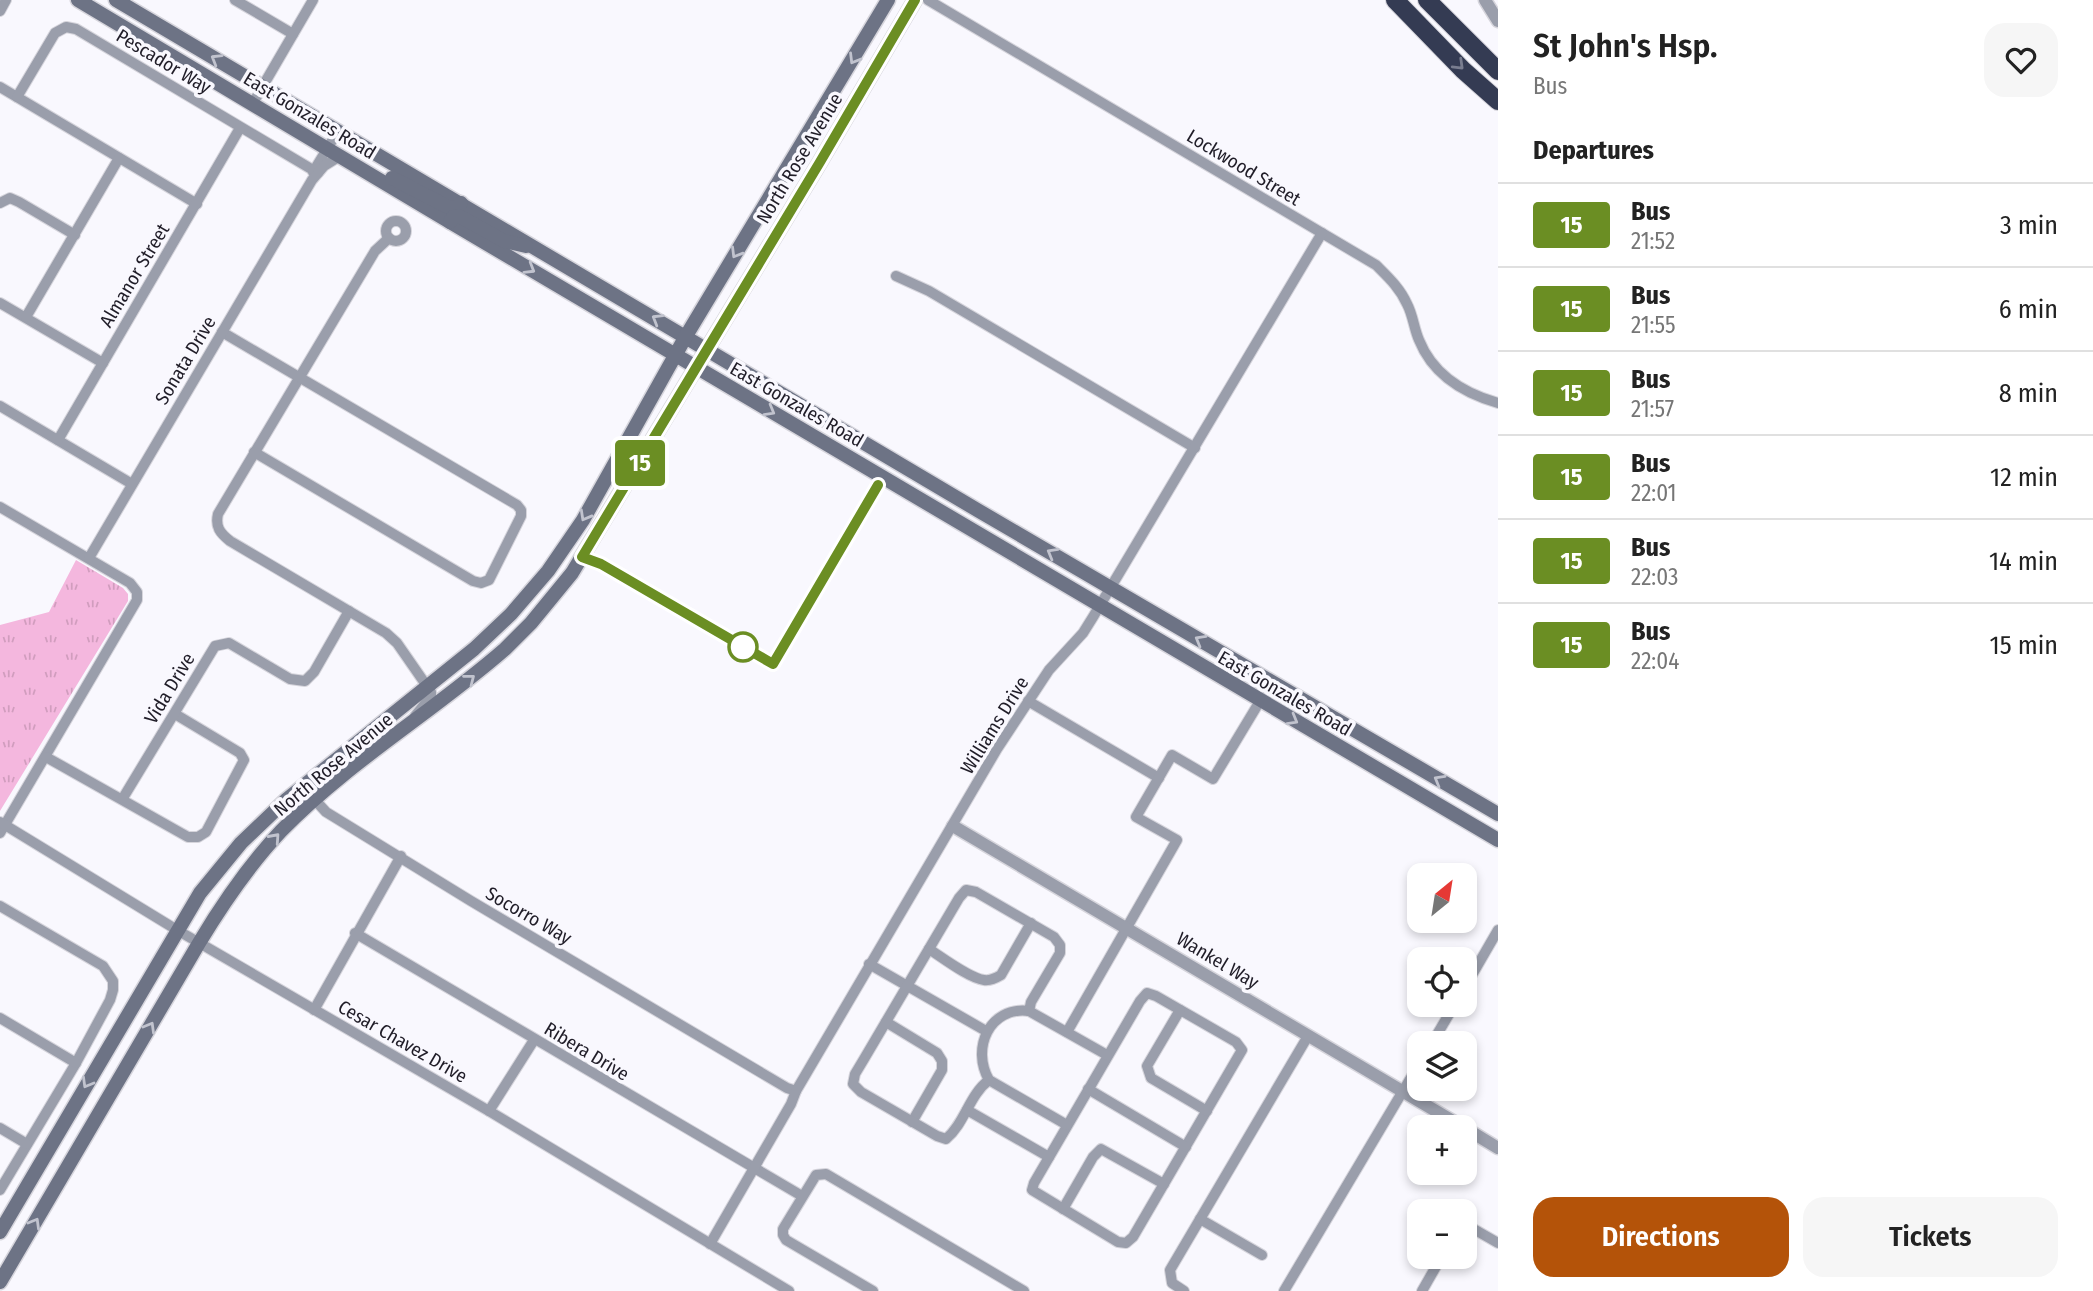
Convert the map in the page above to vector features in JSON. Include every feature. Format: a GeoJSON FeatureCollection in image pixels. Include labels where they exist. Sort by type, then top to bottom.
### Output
{"type":"FeatureCollection","features":[{"type":"Feature","properties":{"kind":"highway"},"geometry":{"type":"LineString","coordinates":[[1389,0],[1498,101]]}},
{"type":"Feature","properties":{"kind":"highway"},"geometry":{"type":"LineString","coordinates":[[1395,0],[1421,28]]}},
{"type":"Feature","properties":{"kind":"highway"},"geometry":{"type":"LineString","coordinates":[[1427,0],[1498,71]]}},
{"type":"Feature","properties":{"kind":"main road","name":"East Gonzales Road"},"geometry":{"type":"LineString","coordinates":[[78,0],[676,355],[883,482],[1498,840]]}},
{"type":"Feature","properties":{"kind":"main road","name":"East Gonzales Road"},"geometry":{"type":"LineString","coordinates":[[116,0],[538,249],[689,330],[707,349],[1498,814]]}},
{"type":"Feature","properties":{"kind":"main road","name":"North Rose Avenue"},"geometry":{"type":"LineString","coordinates":[[0,1231],[177,930],[214,874],[247,836],[286,800],[474,649],[502,623],[548,570],[583,520],[689,330],[888,0]]}},
{"type":"Feature","properties":{"kind":"main road","name":"North Rose Avenue"},"geometry":{"type":"LineString","coordinates":[[0,1282],[229,894],[282,831],[315,800],[496,657],[524,630],[547,604],[593,541],[915,0]]}},
{"type":"Feature","properties":{"kind":"main road"},"geometry":{"type":"LineString","coordinates":[[374,176],[392,178],[450,208],[458,207],[461,203]]}},
{"type":"Feature","properties":{"kind":"main road"},"geometry":{"type":"LineString","coordinates":[[450,222],[453,217],[458,216],[504,241],[538,249]]}},
{"type":"Feature","properties":{"kind":"main road"},"geometry":{"type":"LineString","coordinates":[[883,482],[904,476],[963,511],[979,511]]}},
{"type":"Feature","properties":{"kind":"street"},"geometry":{"type":"LineString","coordinates":[[0,11],[6,0]]}},
{"type":"Feature","properties":{"kind":"street"},"geometry":{"type":"LineString","coordinates":[[235,0],[293,34]]}},
{"type":"Feature","properties":{"kind":"street"},"geometry":{"type":"LineString","coordinates":[[253,103],[313,0]]}},
{"type":"Feature","properties":{"kind":"street","name":"Lockwood Street"},"geometry":{"type":"LineString","coordinates":[[928,0],[1376,265],[1388,276],[1407,303],[1425,353],[1444,377],[1468,392],[1498,403]]}},
{"type":"Feature","properties":{"kind":"street"},"geometry":{"type":"LineString","coordinates":[[1485,0],[1498,21]]}},
{"type":"Feature","properties":{"kind":"street","name":"Pescador Way"},"geometry":{"type":"LineString","coordinates":[[17,97],[55,33],[66,27],[76,29],[315,174]]}},
{"type":"Feature","properties":{"kind":"street"},"geometry":{"type":"LineString","coordinates":[[0,87],[197,204]]}},
{"type":"Feature","properties":{"kind":"street","name":"Almanor Street"},"geometry":{"type":"LineString","coordinates":[[58,440],[240,128]]}},
{"type":"Feature","properties":{"kind":"street","name":"Sonata Drive"},"geometry":{"type":"LineString","coordinates":[[89,558],[315,174],[333,152],[338,131]]}},
{"type":"Feature","properties":{"kind":"street"},"geometry":{"type":"LineString","coordinates":[[26,317],[119,158]]}},
{"type":"Feature","properties":{"kind":"street"},"geometry":{"type":"LineString","coordinates":[[0,203],[9,198],[19,202],[75,235]]}},
{"type":"Feature","properties":{"kind":"street","name":"Williams Drive"},"geometry":{"type":"LineString","coordinates":[[710,1244],[792,1104],[796,1091],[869,964],[1028,701],[1048,670],[1083,633],[1100,607],[1322,233]]}},
{"type":"Feature","properties":{"kind":"street"},"geometry":{"type":"LineString","coordinates":[[388,238],[375,251],[254,452],[218,514],[217,528],[230,541],[379,628],[397,643],[428,684],[431,696],[418,710],[412,724]]}},
{"type":"Feature","properties":{"kind":"street"},"geometry":{"type":"LineString","coordinates":[[896,276],[932,292],[1195,448]]}},
{"type":"Feature","properties":{"kind":"street"},"geometry":{"type":"LineString","coordinates":[[0,303],[103,363]]}},
{"type":"Feature","properties":{"kind":"street"},"geometry":{"type":"LineString","coordinates":[[222,332],[517,505],[521,516],[489,580],[481,583],[254,452]]}},
{"type":"Feature","properties":{"kind":"street"},"geometry":{"type":"LineString","coordinates":[[0,406],[132,484]]}},
{"type":"Feature","properties":{"kind":"street"},"geometry":{"type":"LineString","coordinates":[[0,507],[130,583],[137,592],[137,600],[2,827]]}},
{"type":"Feature","properties":{"kind":"street","name":"Vida Drive"},"geometry":{"type":"LineString","coordinates":[[123,798],[215,646],[229,643],[290,679],[299,681],[310,678],[349,611]]}},
{"type":"Feature","properties":{"kind":"street"},"geometry":{"type":"LineString","coordinates":[[1028,701],[1158,778]]}},
{"type":"Feature","properties":{"kind":"street"},"geometry":{"type":"LineString","coordinates":[[1067,1032],[1177,840],[1136,817],[1158,778],[1172,755],[1213,779],[1260,701]]}},
{"type":"Feature","properties":{"kind":"street"},"geometry":{"type":"LineString","coordinates":[[46,757],[188,837],[198,837],[206,832],[243,760],[240,753],[175,713]]}},
{"type":"Feature","properties":{"kind":"street"},"geometry":{"type":"LineString","coordinates":[[315,800],[316,787],[355,752],[358,742]]}},
{"type":"Feature","properties":{"kind":"street","name":"Socorro Way"},"geometry":{"type":"LineString","coordinates":[[315,800],[326,812],[471,901],[796,1091]]}},
{"type":"Feature","properties":{"kind":"street","name":"Wankel Way"},"geometry":{"type":"LineString","coordinates":[[953,826],[1444,1115]]}},
{"type":"Feature","properties":{"kind":"street","name":"Cesar Chavez Drive"},"geometry":{"type":"LineString","coordinates":[[2,827],[489,1111],[789,1291]]}},
{"type":"Feature","properties":{"kind":"street"},"geometry":{"type":"LineString","coordinates":[[314,1010],[355,933],[401,856]]}},
{"type":"Feature","properties":{"kind":"street"},"geometry":{"type":"LineString","coordinates":[[989,1080],[980,1087],[953,1133],[946,1139],[861,1092],[854,1084],[855,1074],[966,890],[976,892],[1031,923],[1060,945],[1060,953],[1028,1011]]}},
{"type":"Feature","properties":{"kind":"street"},"geometry":{"type":"LineString","coordinates":[[0,906],[103,966],[113,981],[110,1000],[0,1191]]}},
{"type":"Feature","properties":{"kind":"street"},"geometry":{"type":"LineString","coordinates":[[929,949],[973,975],[984,980],[993,979],[1000,975],[1031,923]]}},
{"type":"Feature","properties":{"kind":"street"},"geometry":{"type":"LineString","coordinates":[[1477,966],[1498,930]]}},
{"type":"Feature","properties":{"kind":"street","name":"Ribera Drive"},"geometry":{"type":"LineString","coordinates":[[355,933],[802,1196]]}},
{"type":"Feature","properties":{"kind":"street"},"geometry":{"type":"LineString","coordinates":[[869,964],[986,1031]]}},
{"type":"Feature","properties":{"kind":"street"},"geometry":{"type":"LineString","coordinates":[[1147,993],[1180,1010],[1242,1050],[1133,1237],[1128,1241],[1118,1242],[1034,1191],[1034,1183],[1107,1055],[1147,993]]}},
{"type":"Feature","properties":{"kind":"street"},"geometry":{"type":"LineString","coordinates":[[1067,1125],[989,1080],[981,1056],[986,1031],[1004,1015],[1019,1009],[1028,1011],[1107,1055]]}},
{"type":"Feature","properties":{"kind":"street"},"geometry":{"type":"LineString","coordinates":[[1180,1010],[1147,1066],[1151,1078],[1207,1111]]}},
{"type":"Feature","properties":{"kind":"street"},"geometry":{"type":"LineString","coordinates":[[0,1018],[76,1063]]}},
{"type":"Feature","properties":{"kind":"street"},"geometry":{"type":"LineString","coordinates":[[886,1022],[937,1052],[942,1061],[942,1070],[912,1122]]}},
{"type":"Feature","properties":{"kind":"street"},"geometry":{"type":"LineString","coordinates":[[1184,1291],[1172,1283],[1170,1270],[1308,1036]]}},
{"type":"Feature","properties":{"kind":"street"},"geometry":{"type":"LineString","coordinates":[[489,1111],[534,1040]]}},
{"type":"Feature","properties":{"kind":"street"},"geometry":{"type":"LineString","coordinates":[[1284,1291],[1407,1084]]}},
{"type":"Feature","properties":{"kind":"street"},"geometry":{"type":"LineString","coordinates":[[1088,1089],[1186,1147]]}},
{"type":"Feature","properties":{"kind":"street"},"geometry":{"type":"LineString","coordinates":[[967,1110],[1049,1157]]}},
{"type":"Feature","properties":{"kind":"street"},"geometry":{"type":"LineString","coordinates":[[0,1128],[27,1144]]}},
{"type":"Feature","properties":{"kind":"street","name":"Wankel Way"},"geometry":{"type":"LineString","coordinates":[[1477,1135],[1498,1147]]}},
{"type":"Feature","properties":{"kind":"street"},"geometry":{"type":"LineString","coordinates":[[1063,1209],[1093,1157],[1101,1149],[1164,1184]]}},
{"type":"Feature","properties":{"kind":"street"},"geometry":{"type":"LineString","coordinates":[[873,1291],[786,1240],[783,1235],[783,1229],[816,1175],[826,1174],[1024,1291]]}},
{"type":"Feature","properties":{"kind":"street"},"geometry":{"type":"LineString","coordinates":[[1200,1219],[1262,1255]]}},
{"type":"Feature","properties":{"kind":"street"},"geometry":{"type":"LineString","coordinates":[[1477,1232],[1497,1244]]}},
{"type":"Feature","properties":{"kind":"street"},"geometry":{"type":"LineString","coordinates":[[1422,1291],[1434,1269]]}},
{"type":"Feature","properties":{"kind":"green space"},"geometry":{"type":"Polygon","coordinates":[[[76,560],[123,588],[128,594],[128,601],[0,811],[0,625],[49,612],[76,560]]]}},
{"type":"Feature","properties":{"kind":"bus line","name":"15"},"geometry":{"type":"LineString","coordinates":[[878,485],[773,664],[601,564],[582,557],[915,0]]}}]}
